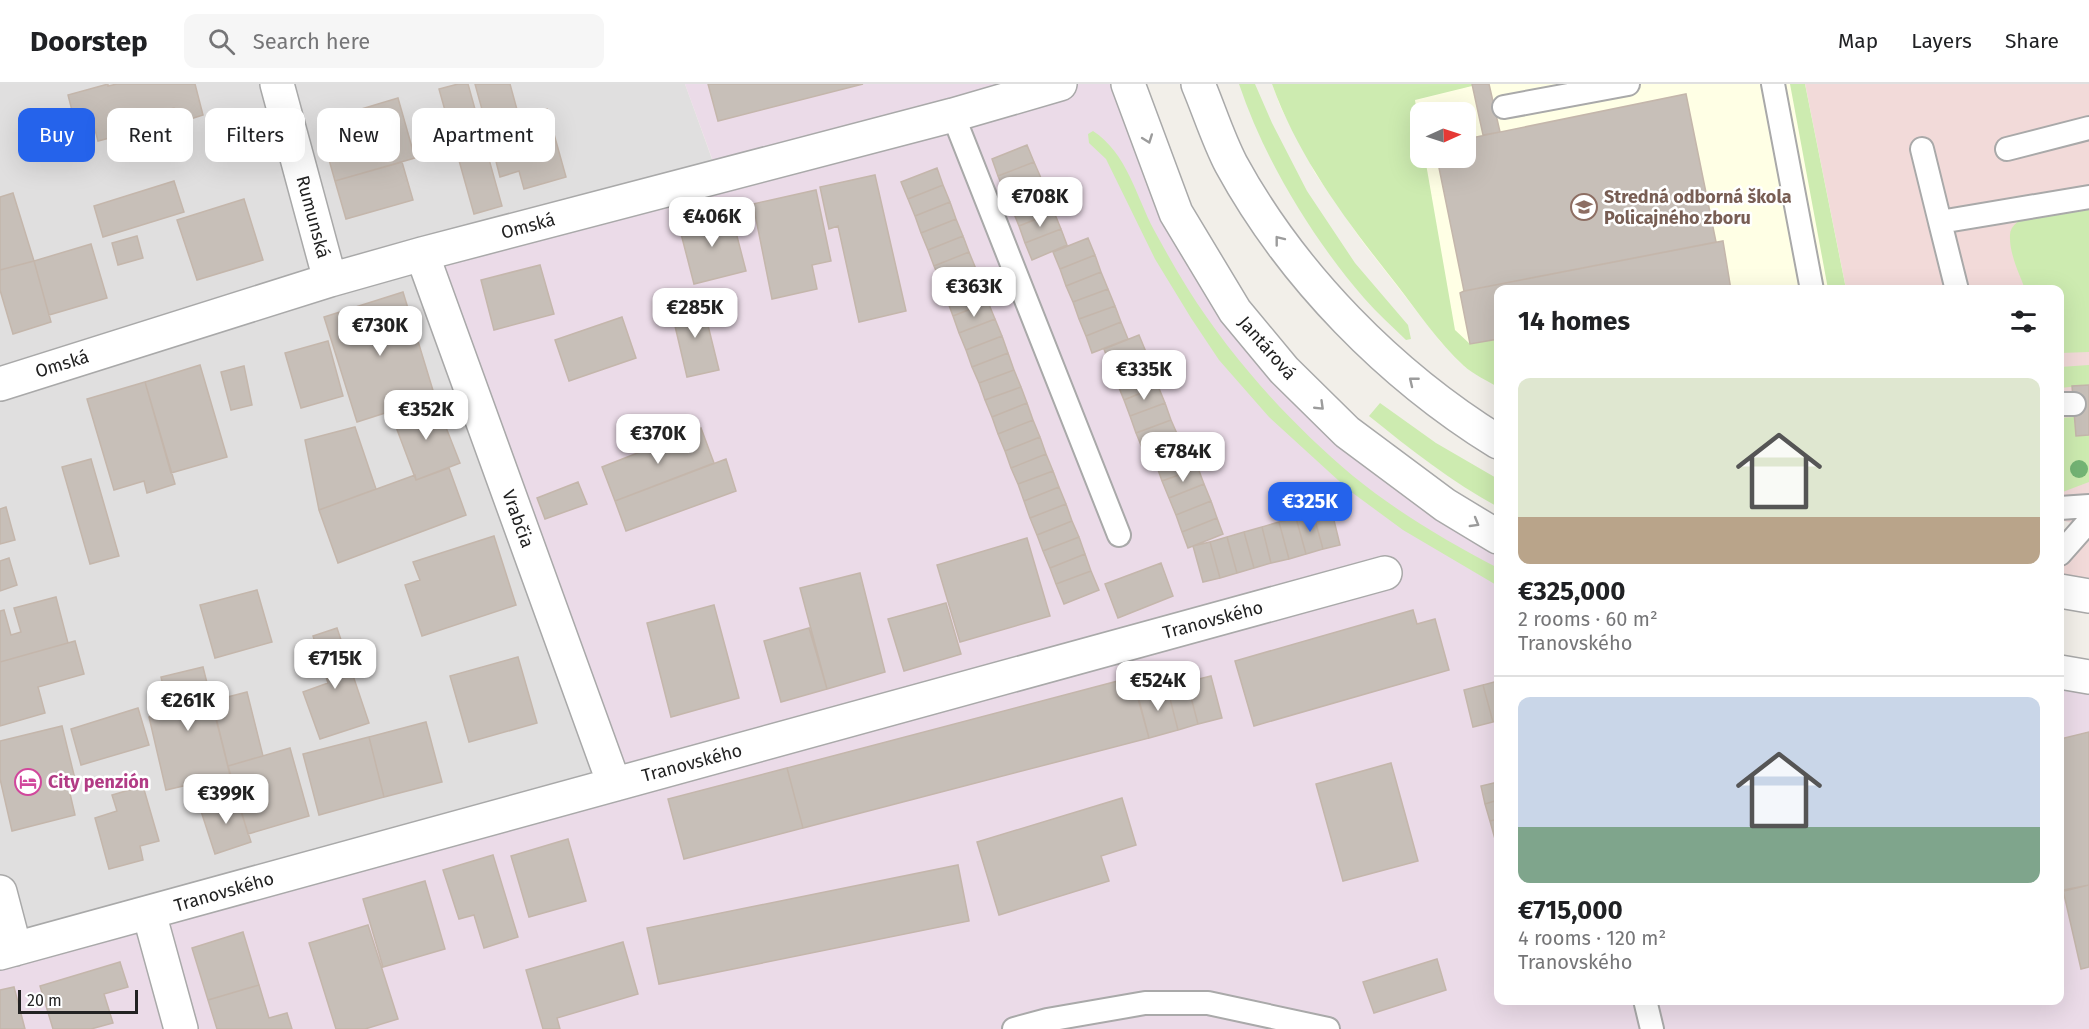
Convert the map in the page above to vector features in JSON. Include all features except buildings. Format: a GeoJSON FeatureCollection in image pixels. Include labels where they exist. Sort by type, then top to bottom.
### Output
{"type":"FeatureCollection","features":[{"type":"Feature","properties":{"kind":"street","name":"Rumunská"},"geometry":{"type":"LineString","coordinates":[[277,84],[330,280]]}},
{"type":"Feature","properties":{"kind":"street","name":"Omská"},"geometry":{"type":"LineString","coordinates":[[0,384],[330,280],[953,115],[1060,84]]}},
{"type":"Feature","properties":{"kind":"street","name":"Jantárová"},"geometry":{"type":"LineString","coordinates":[[1128,84],[1176,213],[1235,311],[1284,370],[1347,432],[1445,505],[1494,535]]}},
{"type":"Feature","properties":{"kind":"street"},"geometry":{"type":"LineString","coordinates":[[1198,84],[1230,163],[1276,237],[1331,302],[1385,358],[1458,418],[1494,440]]}},
{"type":"Feature","properties":{"kind":"street","name":"Vrabčia"},"geometry":{"type":"LineString","coordinates":[[422,254],[614,784]]}},
{"type":"Feature","properties":{"kind":"street","name":"Tranovského"},"geometry":{"type":"LineString","coordinates":[[7,951],[1385,573]]}},
{"type":"Feature","properties":{"kind":"street"},"geometry":{"type":"LineString","coordinates":[[2064,592],[2089,596]]}},
{"type":"Feature","properties":{"kind":"street"},"geometry":{"type":"LineString","coordinates":[[2064,673],[2089,677]]}},
{"type":"Feature","properties":{"kind":"street"},"geometry":{"type":"LineString","coordinates":[[0,892],[7,951]]}},
{"type":"Feature","properties":{"kind":"street"},"geometry":{"type":"LineString","coordinates":[[149,913],[181,1029]]}},
{"type":"Feature","properties":{"kind":"lane"},"geometry":{"type":"LineString","coordinates":[[1504,107],[1629,84]]}},
{"type":"Feature","properties":{"kind":"lane"},"geometry":{"type":"LineString","coordinates":[[1773,84],[1811,285]]}},
{"type":"Feature","properties":{"kind":"lane"},"geometry":{"type":"LineString","coordinates":[[953,115],[1119,535]]}},
{"type":"Feature","properties":{"kind":"lane"},"geometry":{"type":"LineString","coordinates":[[2007,149],[2089,128]]}},
{"type":"Feature","properties":{"kind":"lane"},"geometry":{"type":"LineString","coordinates":[[1922,149],[1956,285]]}},
{"type":"Feature","properties":{"kind":"lane"},"geometry":{"type":"LineString","coordinates":[[1940,222],[2089,197]]}},
{"type":"Feature","properties":{"kind":"lane"},"geometry":{"type":"LineString","coordinates":[[2064,508],[2089,506]]}},
{"type":"Feature","properties":{"kind":"lane"},"geometry":{"type":"LineString","coordinates":[[2064,550],[2085,530]]}},
{"type":"Feature","properties":{"kind":"lane"},"geometry":{"type":"LineString","coordinates":[[1014,1029],[1047,1020],[1145,1003],[1208,1003],[1328,1029]]}},
{"type":"Feature","properties":{"kind":"lane"},"geometry":{"type":"LineString","coordinates":[[1646,1005],[1652,1029]]}},
{"type":"Feature","properties":{"kind":"shaded area"},"geometry":{"type":"Polygon","coordinates":[[[0,84],[685,84],[718,176],[614,784],[0,953],[0,84]]]}},
{"type":"Feature","properties":{"kind":"shaded area"},"geometry":{"type":"Polygon","coordinates":[[[685,84],[1128,84],[1176,213],[1284,370],[1494,534],[1494,1005],[2064,1005],[2064,672],[2089,676],[2089,1029],[0,1029],[0,953],[613,784],[422,254],[718,175],[685,84]]]}},
{"type":"Feature","properties":{"kind":"shaded area","name":"Stredná odborná škola Policajného zboru"},"geometry":{"type":"Polygon","coordinates":[[[1272,84],[1805,84],[1845,285],[1494,285],[1494,385],[1465,367],[1440,341],[1362,241],[1315,173],[1281,108],[1272,84]]]}},
{"type":"Feature","properties":{"kind":"shaded area"},"geometry":{"type":"Polygon","coordinates":[[[1805,84],[2089,84],[2089,596],[2064,592],[2064,549],[2084,526],[2064,521],[2064,285],[1845,285],[1805,84]]]}},
{"type":"Feature","properties":{"kind":"green space"},"geometry":{"type":"Polygon","coordinates":[[[1239,84],[1255,84],[1307,191],[1355,263],[1408,325],[1411,339],[1406,340],[1364,298],[1308,224],[1262,141],[1239,84]]]}},
{"type":"Feature","properties":{"kind":"green space"},"geometry":{"type":"Polygon","coordinates":[[[1272,84],[1472,84],[1472,86],[1410,102],[1410,168],[1427,168],[1455,330],[1470,344],[1494,340],[1494,385],[1468,369],[1429,327],[1343,214],[1296,138],[1272,84]]]}},
{"type":"Feature","properties":{"kind":"green space"},"geometry":{"type":"Polygon","coordinates":[[[1790,84],[1805,84],[1845,285],[1827,285],[1790,84]]]}},
{"type":"Feature","properties":{"kind":"green space"},"geometry":{"type":"Polygon","coordinates":[[[1093,131],[1114,151],[1179,275],[1223,340],[1263,389],[1353,476],[1423,526],[1494,566],[1494,584],[1403,530],[1350,491],[1269,417],[1219,360],[1191,318],[1155,259],[1106,159],[1089,143],[1088,134],[1093,131]]]}},
{"type":"Feature","properties":{"kind":"green space"},"geometry":{"type":"Polygon","coordinates":[[[2089,203],[2089,352],[2064,353],[2064,285],[2023,285],[2013,256],[2010,235],[2013,227],[2030,215],[2089,203]]]}},
{"type":"Feature","properties":{"kind":"green space"},"geometry":{"type":"Polygon","coordinates":[[[2089,365],[2089,385],[2064,388],[2064,367],[2089,365]]]}},
{"type":"Feature","properties":{"kind":"green space"},"geometry":{"type":"Polygon","coordinates":[[[1380,403],[1436,443],[1494,477],[1494,505],[1448,476],[1369,416],[1380,403]]]}},
{"type":"Feature","properties":{"kind":"green space"},"geometry":{"type":"Polygon","coordinates":[[[2074,417],[2076,436],[2089,435],[2089,482],[2064,491],[2064,418],[2074,417]]]}},
{"type":"Feature","properties":{"kind":"place","name":"Stredná odborná škola Policajného zboru"},"geometry":{"type":"Point","coordinates":[1584,207]}},
{"type":"Feature","properties":{"kind":"place","name":"City penzión"},"geometry":{"type":"Point","coordinates":[28,782]}}]}
